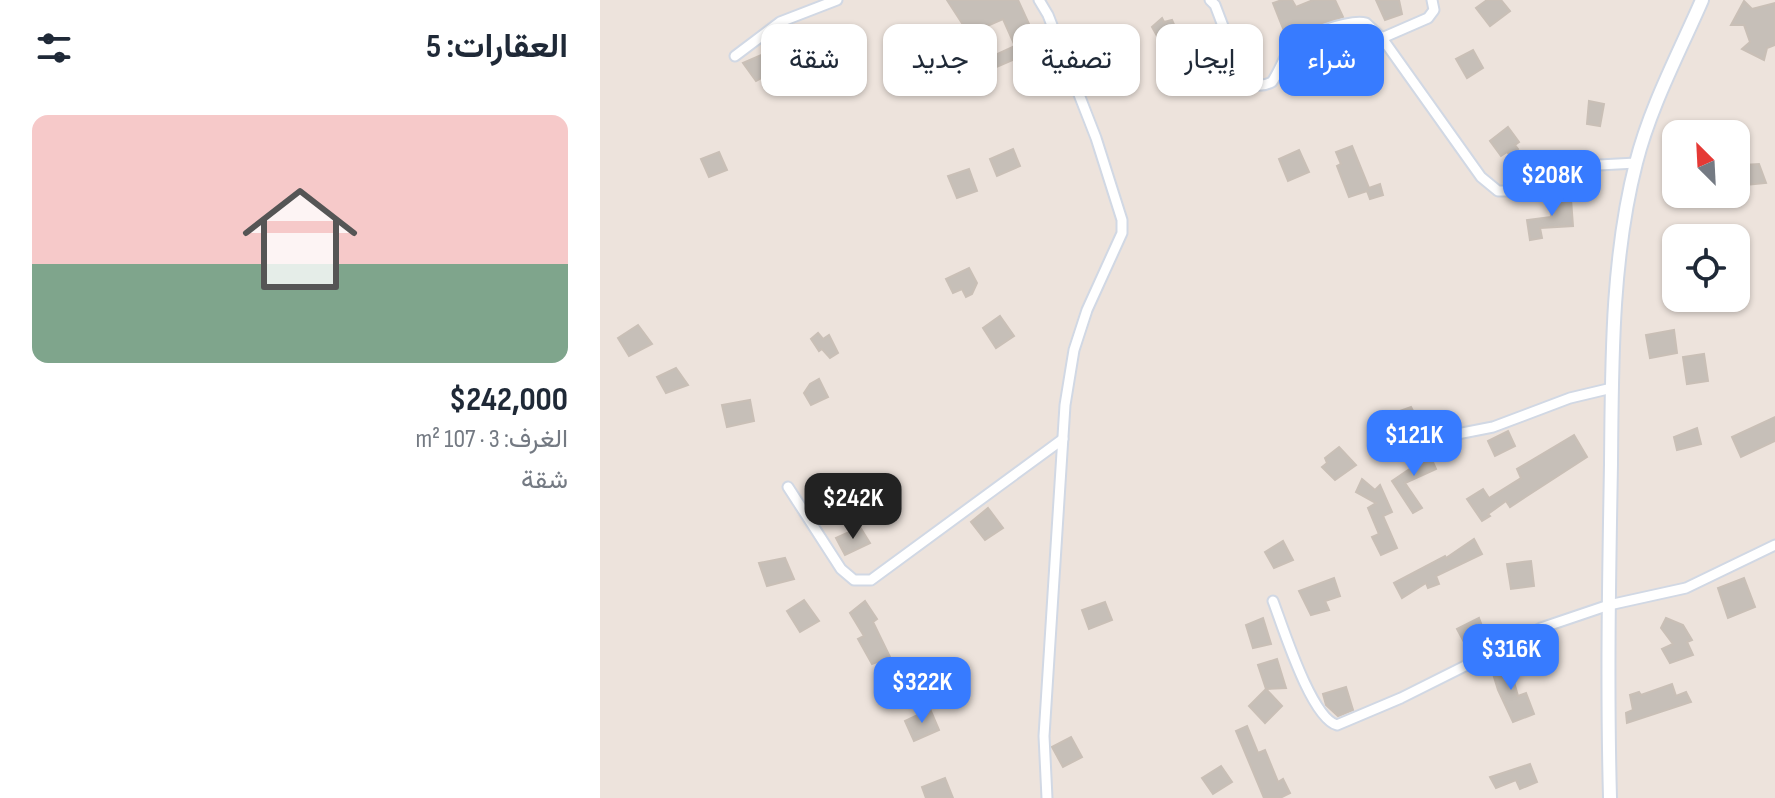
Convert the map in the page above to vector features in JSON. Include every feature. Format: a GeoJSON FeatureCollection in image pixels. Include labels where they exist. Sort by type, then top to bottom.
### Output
{"type":"FeatureCollection","features":[{"type":"Feature","properties":{"kind":"street"},"geometry":{"type":"LineString","coordinates":[[735,56],[780,22],[837,0]]}},
{"type":"Feature","properties":{"kind":"street"},"geometry":{"type":"LineString","coordinates":[[1039,0],[1048,15],[1096,138],[1122,220],[1119,244],[1095,289],[1074,350],[1065,405],[1044,736],[1047,798]]}},
{"type":"Feature","properties":{"kind":"street"},"geometry":{"type":"LineString","coordinates":[[1210,0],[1215,5],[1242,76],[1260,86],[1272,82],[1279,70]]}},
{"type":"Feature","properties":{"kind":"street"},"geometry":{"type":"LineString","coordinates":[[1384,37],[1431,16],[1434,10],[1432,0]]}},
{"type":"Feature","properties":{"kind":"street"},"geometry":{"type":"LineString","coordinates":[[1610,798],[1609,605],[1612,388],[1617,288],[1636,163],[1702,0]]}},
{"type":"Feature","properties":{"kind":"street"},"geometry":{"type":"LineString","coordinates":[[1346,24],[1361,21],[1367,24]]}},
{"type":"Feature","properties":{"kind":"street"},"geometry":{"type":"LineString","coordinates":[[1384,41],[1481,177],[1493,189],[1517,191],[1589,167],[1636,163]]}},
{"type":"Feature","properties":{"kind":"street"},"geometry":{"type":"LineString","coordinates":[[1397,453],[1442,437],[1493,427],[1570,398],[1612,388]]}},
{"type":"Feature","properties":{"kind":"street"},"geometry":{"type":"LineString","coordinates":[[788,487],[841,569],[854,580],[871,580],[1063,439]]}},
{"type":"Feature","properties":{"kind":"street"},"geometry":{"type":"LineString","coordinates":[[1273,601],[1311,694],[1326,720],[1337,725],[1414,692],[1541,628],[1609,605],[1686,588],[1775,545]]}},
{"type":"Feature","properties":{"kind":"building"},"geometry":{"type":"Polygon","coordinates":[[[947,0],[1018,0],[1029,24],[1013,24],[1013,42],[1003,19],[992,24],[963,24],[947,0]]]}},
{"type":"Feature","properties":{"kind":"building"},"geometry":{"type":"Polygon","coordinates":[[[1292,0],[1296,7],[1313,0],[1335,0],[1343,17],[1321,24],[1281,24],[1273,3],[1292,0]]]}},
{"type":"Feature","properties":{"kind":"building"},"geometry":{"type":"Polygon","coordinates":[[[1376,0],[1399,0],[1402,14],[1385,20],[1376,0]]]}},
{"type":"Feature","properties":{"kind":"building"},"geometry":{"type":"Polygon","coordinates":[[[1487,0],[1501,0],[1510,11],[1490,26],[1476,8],[1487,0]]]}},
{"type":"Feature","properties":{"kind":"building"},"geometry":{"type":"Polygon","coordinates":[[[1744,1],[1752,9],[1775,3],[1775,45],[1767,48],[1764,60],[1742,49],[1750,42],[1744,25],[1731,25],[1744,1]]]}},
{"type":"Feature","properties":{"kind":"building"},"geometry":{"type":"Polygon","coordinates":[[[1162,18],[1164,22],[1172,20],[1174,24],[1156,24],[1156,34],[1152,27],[1162,18]]]}},
{"type":"Feature","properties":{"kind":"building"},"geometry":{"type":"Polygon","coordinates":[[[1013,47],[1013,60],[997,67],[997,54],[1013,47]]]}},
{"type":"Feature","properties":{"kind":"building"},"geometry":{"type":"Polygon","coordinates":[[[1473,50],[1483,68],[1467,78],[1456,59],[1473,50]]]}},
{"type":"Feature","properties":{"kind":"building"},"geometry":{"type":"Polygon","coordinates":[[[761,55],[761,78],[756,81],[743,63],[761,55]]]}},
{"type":"Feature","properties":{"kind":"building"},"geometry":{"type":"Polygon","coordinates":[[[1589,101],[1604,104],[1600,126],[1587,124],[1589,101]]]}},
{"type":"Feature","properties":{"kind":"building"},"geometry":{"type":"Polygon","coordinates":[[[1508,127],[1519,142],[1515,145],[1518,149],[1510,155],[1507,152],[1501,156],[1490,141],[1508,127]]]}},
{"type":"Feature","properties":{"kind":"building"},"geometry":{"type":"Polygon","coordinates":[[[1352,146],[1369,188],[1380,184],[1383,195],[1370,199],[1367,191],[1349,197],[1337,166],[1341,164],[1336,152],[1352,146]]]}},
{"type":"Feature","properties":{"kind":"building"},"geometry":{"type":"Polygon","coordinates":[[[1013,149],[1020,166],[997,176],[990,159],[1013,149]]]}},
{"type":"Feature","properties":{"kind":"building"},"geometry":{"type":"Polygon","coordinates":[[[1299,150],[1309,172],[1288,181],[1279,159],[1299,150]]]}},
{"type":"Feature","properties":{"kind":"building"},"geometry":{"type":"Polygon","coordinates":[[[719,152],[727,170],[709,177],[701,159],[719,152]]]}},
{"type":"Feature","properties":{"kind":"building"},"geometry":{"type":"Polygon","coordinates":[[[1759,164],[1766,183],[1750,185],[1750,165],[1759,164]]]}},
{"type":"Feature","properties":{"kind":"building"},"geometry":{"type":"Polygon","coordinates":[[[969,169],[977,191],[957,198],[948,176],[969,169]]]}},
{"type":"Feature","properties":{"kind":"building"},"geometry":{"type":"Polygon","coordinates":[[[1571,199],[1573,226],[1540,228],[1542,238],[1530,240],[1527,220],[1551,217],[1550,200],[1571,199]]]}},
{"type":"Feature","properties":{"kind":"building"},"geometry":{"type":"Polygon","coordinates":[[[969,268],[977,283],[972,294],[966,297],[962,289],[953,293],[946,279],[969,268]]]}},
{"type":"Feature","properties":{"kind":"building"},"geometry":{"type":"Polygon","coordinates":[[[1000,316],[1014,336],[996,348],[983,328],[1000,316]]]}},
{"type":"Feature","properties":{"kind":"building"},"geometry":{"type":"Polygon","coordinates":[[[638,325],[652,344],[629,356],[618,338],[638,325]]]}},
{"type":"Feature","properties":{"kind":"building"},"geometry":{"type":"Polygon","coordinates":[[[1674,330],[1677,353],[1650,358],[1646,335],[1674,330]]]}},
{"type":"Feature","properties":{"kind":"building"},"geometry":{"type":"Polygon","coordinates":[[[818,333],[823,339],[829,335],[838,353],[830,358],[822,349],[819,351],[811,339],[818,333]]]}},
{"type":"Feature","properties":{"kind":"building"},"geometry":{"type":"Polygon","coordinates":[[[1704,354],[1708,381],[1687,384],[1683,357],[1704,354]]]}},
{"type":"Feature","properties":{"kind":"building"},"geometry":{"type":"Polygon","coordinates":[[[676,368],[688,385],[666,393],[657,377],[676,368]]]}},
{"type":"Feature","properties":{"kind":"building"},"geometry":{"type":"Polygon","coordinates":[[[819,379],[828,397],[811,405],[804,393],[810,384],[819,379]]]}},
{"type":"Feature","properties":{"kind":"building"},"geometry":{"type":"Polygon","coordinates":[[[750,400],[754,421],[727,427],[722,405],[750,400]]]}},
{"type":"Feature","properties":{"kind":"building"},"geometry":{"type":"Polygon","coordinates":[[[1411,407],[1421,426],[1401,435],[1394,413],[1411,407]]]}},
{"type":"Feature","properties":{"kind":"building"},"geometry":{"type":"Polygon","coordinates":[[[1775,417],[1775,441],[1741,457],[1732,437],[1775,417]]]}},
{"type":"Feature","properties":{"kind":"building"},"geometry":{"type":"Polygon","coordinates":[[[1697,428],[1701,444],[1677,450],[1674,437],[1697,428]]]}},
{"type":"Feature","properties":{"kind":"building"},"geometry":{"type":"Polygon","coordinates":[[[1508,431],[1515,446],[1495,456],[1488,441],[1508,431]]]}},
{"type":"Feature","properties":{"kind":"building"},"geometry":{"type":"Polygon","coordinates":[[[1574,435],[1587,457],[1510,507],[1506,501],[1482,521],[1467,499],[1483,489],[1489,498],[1521,478],[1517,469],[1574,435]]]}},
{"type":"Feature","properties":{"kind":"building"},"geometry":{"type":"Polygon","coordinates":[[[1339,447],[1356,465],[1335,480],[1322,467],[1327,463],[1325,458],[1339,447]]]}},
{"type":"Feature","properties":{"kind":"building"},"geometry":{"type":"Polygon","coordinates":[[[1428,451],[1436,469],[1405,483],[1422,508],[1413,513],[1392,481],[1411,468],[1407,460],[1428,451]]]}},
{"type":"Feature","properties":{"kind":"building"},"geometry":{"type":"Polygon","coordinates":[[[1362,479],[1375,490],[1380,485],[1392,512],[1383,516],[1397,548],[1381,555],[1372,537],[1379,534],[1368,508],[1376,503],[1356,492],[1362,479]]]}},
{"type":"Feature","properties":{"kind":"building"},"geometry":{"type":"Polygon","coordinates":[[[836,489],[844,508],[817,518],[811,500],[836,489]]]}},
{"type":"Feature","properties":{"kind":"building"},"geometry":{"type":"Polygon","coordinates":[[[988,508],[1003,528],[985,540],[971,522],[988,508]]]}},
{"type":"Feature","properties":{"kind":"building"},"geometry":{"type":"Polygon","coordinates":[[[860,527],[870,543],[845,555],[836,538],[860,527]]]}},
{"type":"Feature","properties":{"kind":"building"},"geometry":{"type":"Polygon","coordinates":[[[1474,539],[1482,554],[1436,576],[1439,584],[1428,588],[1426,583],[1402,598],[1394,583],[1446,558],[1474,539]]]}},
{"type":"Feature","properties":{"kind":"building"},"geometry":{"type":"Polygon","coordinates":[[[1283,541],[1293,560],[1274,568],[1265,552],[1283,541]]]}},
{"type":"Feature","properties":{"kind":"building"},"geometry":{"type":"Polygon","coordinates":[[[785,558],[794,579],[767,586],[759,563],[785,558]]]}},
{"type":"Feature","properties":{"kind":"building"},"geometry":{"type":"Polygon","coordinates":[[[1531,561],[1534,586],[1511,589],[1507,564],[1531,561]]]}},
{"type":"Feature","properties":{"kind":"building"},"geometry":{"type":"Polygon","coordinates":[[[1334,578],[1340,596],[1325,601],[1329,610],[1311,615],[1299,591],[1334,578]]]}},
{"type":"Feature","properties":{"kind":"building"},"geometry":{"type":"Polygon","coordinates":[[[1744,578],[1755,607],[1728,618],[1718,588],[1744,578]]]}},
{"type":"Feature","properties":{"kind":"building"},"geometry":{"type":"Polygon","coordinates":[[[804,600],[819,621],[800,632],[787,611],[804,600]]]}},
{"type":"Feature","properties":{"kind":"building"},"geometry":{"type":"Polygon","coordinates":[[[865,601],[877,619],[873,622],[890,657],[872,664],[858,639],[864,636],[850,613],[865,601]]]}},
{"type":"Feature","properties":{"kind":"building"},"geometry":{"type":"Polygon","coordinates":[[[1105,602],[1112,620],[1089,629],[1082,610],[1105,602]]]}},
{"type":"Feature","properties":{"kind":"building"},"geometry":{"type":"Polygon","coordinates":[[[1263,618],[1271,644],[1253,648],[1246,625],[1263,618]]]}},
{"type":"Feature","properties":{"kind":"building"},"geometry":{"type":"Polygon","coordinates":[[[1479,618],[1487,639],[1477,642],[1481,650],[1471,655],[1457,629],[1479,618]]]}},
{"type":"Feature","properties":{"kind":"building"},"geometry":{"type":"Polygon","coordinates":[[[1666,618],[1683,625],[1692,640],[1687,642],[1693,655],[1670,663],[1662,649],[1673,644],[1661,628],[1666,618]]]}},
{"type":"Feature","properties":{"kind":"building"},"geometry":{"type":"Polygon","coordinates":[[[1277,659],[1286,688],[1266,689],[1258,665],[1277,659]]]}},
{"type":"Feature","properties":{"kind":"building"},"geometry":{"type":"Polygon","coordinates":[[[1508,661],[1518,696],[1526,693],[1534,714],[1513,722],[1490,664],[1508,661]]]}},
{"type":"Feature","properties":{"kind":"building"},"geometry":{"type":"Polygon","coordinates":[[[1672,684],[1676,696],[1686,692],[1691,702],[1627,723],[1626,713],[1633,710],[1630,695],[1639,692],[1641,695],[1672,684]]]}},
{"type":"Feature","properties":{"kind":"building"},"geometry":{"type":"Polygon","coordinates":[[[1346,687],[1353,710],[1338,716],[1326,705],[1323,694],[1346,687]]]}},
{"type":"Feature","properties":{"kind":"building"},"geometry":{"type":"Polygon","coordinates":[[[1266,689],[1282,706],[1265,723],[1249,706],[1266,689]]]}},
{"type":"Feature","properties":{"kind":"building"},"geometry":{"type":"Polygon","coordinates":[[[930,709],[939,730],[914,741],[905,721],[930,709]]]}},
{"type":"Feature","properties":{"kind":"building"},"geometry":{"type":"Polygon","coordinates":[[[1247,726],[1258,753],[1265,750],[1278,782],[1283,779],[1290,793],[1280,798],[1264,798],[1236,731],[1247,726]]]}},
{"type":"Feature","properties":{"kind":"building"},"geometry":{"type":"Polygon","coordinates":[[[1071,737],[1082,757],[1063,767],[1052,747],[1071,737]]]}},
{"type":"Feature","properties":{"kind":"building"},"geometry":{"type":"Polygon","coordinates":[[[1530,764],[1537,782],[1520,789],[1516,780],[1496,788],[1490,777],[1530,764]]]}},
{"type":"Feature","properties":{"kind":"building"},"geometry":{"type":"Polygon","coordinates":[[[1221,766],[1232,782],[1213,794],[1202,778],[1221,766]]]}},
{"type":"Feature","properties":{"kind":"building"},"geometry":{"type":"Polygon","coordinates":[[[945,778],[953,798],[926,798],[922,787],[945,778]]]}}]}
